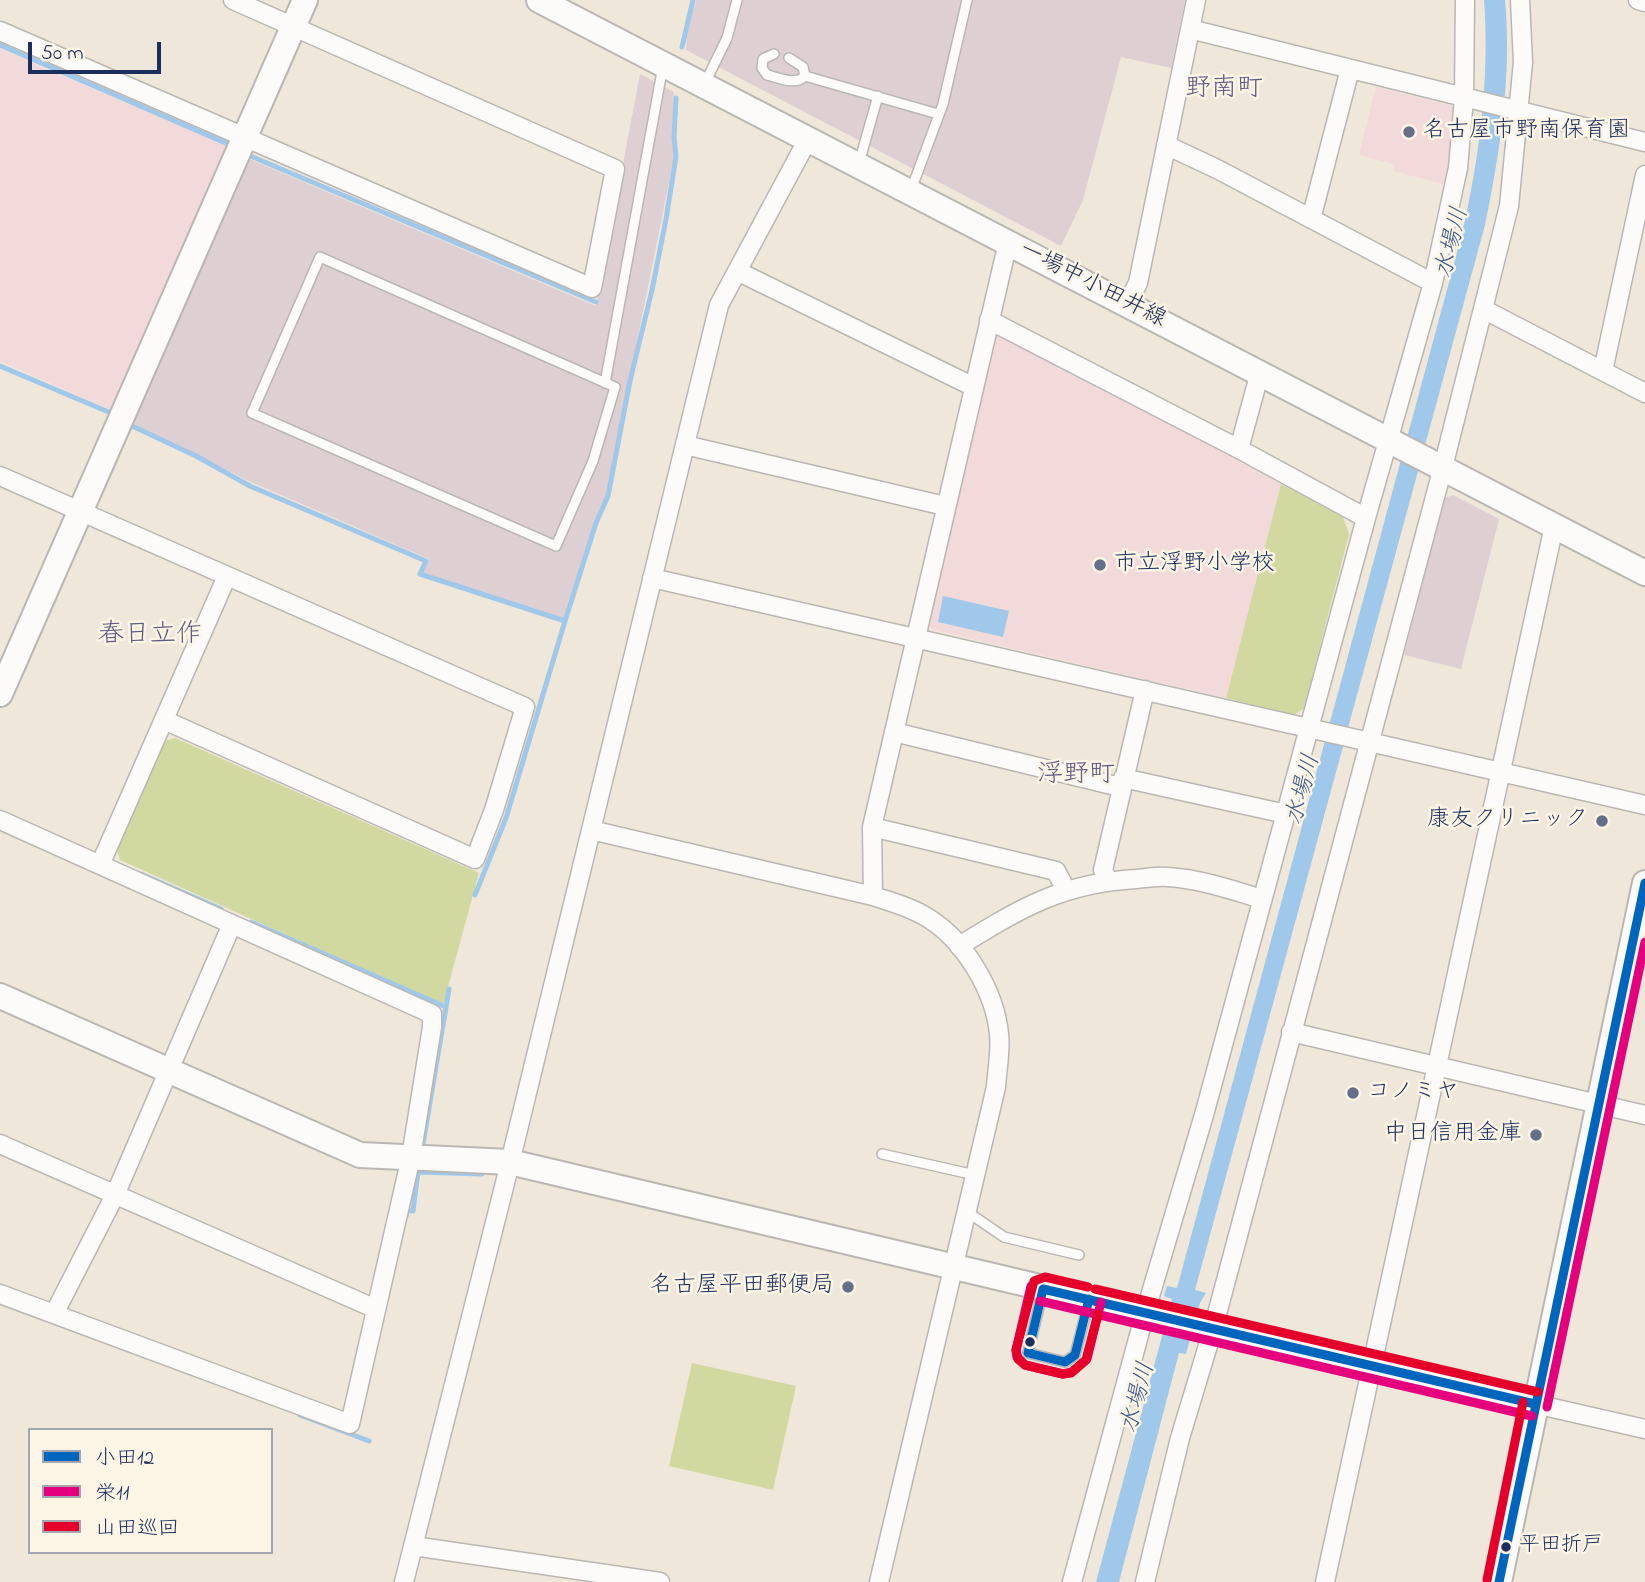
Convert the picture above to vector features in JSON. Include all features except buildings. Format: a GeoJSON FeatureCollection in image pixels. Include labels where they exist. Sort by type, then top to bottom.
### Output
{"type":"FeatureCollection","features":[{"type":"Feature","properties":{"kind":"street"},"geometry":{"type":"LineString","coordinates":[[0,31],[592,288],[615,169],[233,0]]}},
{"type":"Feature","properties":{"kind":"street"},"geometry":{"type":"LineString","coordinates":[[0,694],[8,653],[81,511],[305,0]]}},
{"type":"Feature","properties":{"kind":"street","name":"一場中小田井線"},"geometry":{"type":"LineString","coordinates":[[539,0],[1645,572]]}},
{"type":"Feature","properties":{"kind":"street"},"geometry":{"type":"LineString","coordinates":[[1127,304],[1138,284],[1196,0]]}},
{"type":"Feature","properties":{"kind":"street"},"geometry":{"type":"LineString","coordinates":[[1072,1582],[1150,1314],[1262,899],[1312,728],[1366,518],[1394,442],[1458,168],[1466,98],[1465,0]]}},
{"type":"Feature","properties":{"kind":"street"},"geometry":{"type":"LineString","coordinates":[[1145,1582],[1208,1328],[1291,1032],[1365,740],[1510,206],[1524,62],[1520,0]]}},
{"type":"Feature","properties":{"kind":"street"},"geometry":{"type":"LineString","coordinates":[[1637,0],[1645,2]]}},
{"type":"Feature","properties":{"kind":"street"},"geometry":{"type":"LineString","coordinates":[[1190,29],[1645,142]]}},
{"type":"Feature","properties":{"kind":"street"},"geometry":{"type":"LineString","coordinates":[[1311,219],[1350,69]]}},
{"type":"Feature","properties":{"kind":"street"},"geometry":{"type":"LineString","coordinates":[[404,1582],[510,1163],[719,305],[808,139]]}},
{"type":"Feature","properties":{"kind":"street"},"geometry":{"type":"LineString","coordinates":[[1166,145],[1433,283]]}},
{"type":"Feature","properties":{"kind":"street"},"geometry":{"type":"LineString","coordinates":[[1603,371],[1645,175]]}},
{"type":"Feature","properties":{"kind":"street"},"geometry":{"type":"LineString","coordinates":[[873,896],[873,827],[1008,242]]}},
{"type":"Feature","properties":{"kind":"street"},"geometry":{"type":"LineString","coordinates":[[737,271],[974,387]]}},
{"type":"Feature","properties":{"kind":"street"},"geometry":{"type":"LineString","coordinates":[[1483,309],[1645,393]]}},
{"type":"Feature","properties":{"kind":"street"},"geometry":{"type":"LineString","coordinates":[[989,320],[1366,518]]}},
{"type":"Feature","properties":{"kind":"street"},"geometry":{"type":"LineString","coordinates":[[1239,449],[1260,372]]}},
{"type":"Feature","properties":{"kind":"street"},"geometry":{"type":"LineString","coordinates":[[685,445],[945,506]]}},
{"type":"Feature","properties":{"kind":"street"},"geometry":{"type":"LineString","coordinates":[[0,475],[525,707],[494,810],[475,859],[164,720]]}},
{"type":"Feature","properties":{"kind":"street"},"geometry":{"type":"LineString","coordinates":[[1325,1582],[1554,526]]}},
{"type":"Feature","properties":{"kind":"street"},"geometry":{"type":"LineString","coordinates":[[100,865],[227,576]]}},
{"type":"Feature","properties":{"kind":"street"},"geometry":{"type":"LineString","coordinates":[[652,578],[1645,805]]}},
{"type":"Feature","properties":{"kind":"street"},"geometry":{"type":"LineString","coordinates":[[1108,881],[1103,870],[1144,690]]}},
{"type":"Feature","properties":{"kind":"street"},"geometry":{"type":"LineString","coordinates":[[894,732],[1122,782],[1286,814]]}},
{"type":"Feature","properties":{"kind":"street"},"geometry":{"type":"LineString","coordinates":[[0,820],[432,1014],[426,1076],[411,1157],[350,1424],[0,1293]]}},
{"type":"Feature","properties":{"kind":"street"},"geometry":{"type":"LineString","coordinates":[[873,827],[1056,871],[1066,890]]}},
{"type":"Feature","properties":{"kind":"street"},"geometry":{"type":"LineString","coordinates":[[591,830],[873,896],[904,906],[929,918],[959,946],[988,989],[1000,1035],[996,1087],[879,1582]]}},
{"type":"Feature","properties":{"kind":"street"},"geometry":{"type":"LineString","coordinates":[[959,946],[1012,913],[1066,890],[1108,881],[1168,877],[1211,884],[1262,899]]}},
{"type":"Feature","properties":{"kind":"street"},"geometry":{"type":"LineString","coordinates":[[1499,1582],[1645,883]]}},
{"type":"Feature","properties":{"kind":"street"},"geometry":{"type":"LineString","coordinates":[[54,1314],[115,1195],[232,924]]}},
{"type":"Feature","properties":{"kind":"street"},"geometry":{"type":"LineString","coordinates":[[0,996],[360,1155],[510,1163],[1645,1429]]}},
{"type":"Feature","properties":{"kind":"street"},"geometry":{"type":"LineString","coordinates":[[1291,1032],[1645,1115]]}},
{"type":"Feature","properties":{"kind":"street"},"geometry":{"type":"LineString","coordinates":[[0,1144],[376,1309]]}},
{"type":"Feature","properties":{"kind":"street"},"geometry":{"type":"LineString","coordinates":[[413,1546],[660,1582]]}},
{"type":"Feature","properties":{"kind":"lane"},"geometry":{"type":"LineString","coordinates":[[704,85],[727,38],[737,0]]}},
{"type":"Feature","properties":{"kind":"lane"},"geometry":{"type":"LineString","coordinates":[[911,192],[939,114],[967,0]]}},
{"type":"Feature","properties":{"kind":"lane"},"geometry":{"type":"LineString","coordinates":[[774,54],[768,55],[761,65],[767,75],[793,82],[800,81],[805,76]]}},
{"type":"Feature","properties":{"kind":"lane"},"geometry":{"type":"LineString","coordinates":[[789,58],[803,67],[805,76]]}},
{"type":"Feature","properties":{"kind":"lane"},"geometry":{"type":"LineString","coordinates":[[605,383],[663,64]]}},
{"type":"Feature","properties":{"kind":"lane"},"geometry":{"type":"LineString","coordinates":[[805,76],[939,114]]}},
{"type":"Feature","properties":{"kind":"lane"},"geometry":{"type":"LineString","coordinates":[[858,165],[878,96]]}},
{"type":"Feature","properties":{"kind":"lane"},"geometry":{"type":"LineString","coordinates":[[320,257],[605,383],[615,387],[593,461],[556,546],[252,412],[320,257]]}},
{"type":"Feature","properties":{"kind":"lane"},"geometry":{"type":"LineString","coordinates":[[882,1154],[975,1175]]}},
{"type":"Feature","properties":{"kind":"lane"},"geometry":{"type":"LineString","coordinates":[[966,1211],[1004,1237],[1079,1255]]}},
{"type":"Feature","properties":{"kind":"lane"},"geometry":{"type":"LineString","coordinates":[[1043,1289],[1028,1353],[1065,1362],[1075,1355],[1089,1299]]}},
{"type":"Feature","properties":{"kind":"shaded area"},"geometry":{"type":"Polygon","coordinates":[[[696,0],[1185,0],[1171,68],[1121,57],[1083,200],[1061,246],[686,50],[687,34],[696,0]]]}},
{"type":"Feature","properties":{"kind":"shaded area"},"geometry":{"type":"Polygon","coordinates":[[[0,49],[230,147],[113,411],[0,361],[0,49]]]}},
{"type":"Feature","properties":{"kind":"shaded area"},"geometry":{"type":"Polygon","coordinates":[[[640,74],[674,92],[674,158],[606,495],[563,619],[423,573],[429,559],[253,483],[130,422],[247,158],[596,306],[640,74]]]}},
{"type":"Feature","properties":{"kind":"shaded area","name":"名古屋市野南保育園"},"geometry":{"type":"Polygon","coordinates":[[[1376,87],[1452,106],[1456,110],[1447,185],[1393,171],[1394,164],[1359,155],[1376,87]]]}},
{"type":"Feature","properties":{"kind":"shaded area","name":"市立浮野小学校"},"geometry":{"type":"Polygon","coordinates":[[[1002,335],[1281,484],[1226,698],[933,630],[926,621],[992,336],[1002,335]]]}},
{"type":"Feature","properties":{"kind":"shaded area"},"geometry":{"type":"Polygon","coordinates":[[[1453,495],[1499,519],[1461,669],[1404,655],[1445,498],[1453,495]]]}},
{"type":"Feature","properties":{"kind":"green space"},"geometry":{"type":"Polygon","coordinates":[[[1281,484],[1343,517],[1349,534],[1304,708],[1294,715],[1226,698],[1281,484]]]}},
{"type":"Feature","properties":{"kind":"green space"},"geometry":{"type":"Polygon","coordinates":[[[175,738],[479,873],[443,1005],[120,860],[117,851],[165,741],[175,738]]]}},
{"type":"Feature","properties":{"kind":"green space"},"geometry":{"type":"Polygon","coordinates":[[[692,1363],[796,1386],[773,1490],[669,1466],[692,1363]]]}},
{"type":"Feature","properties":{"kind":"water"},"geometry":{"type":"Polygon","coordinates":[[[1484,0],[1505,0],[1507,28],[1506,85],[1500,142],[1485,225],[1195,1290],[1206,1293],[1200,1303],[1186,1354],[1179,1353],[1119,1582],[1096,1582],[1172,1299],[1164,1296],[1167,1286],[1177,1288],[1461,238],[1482,120],[1484,0]]]}},
{"type":"Feature","properties":{"kind":"water"},"geometry":{"type":"Polygon","coordinates":[[[943,596],[1009,611],[1003,637],[938,622],[943,596]]]}},
{"type":"Feature","properties":{"kind":"waterway"},"geometry":{"type":"LineString","coordinates":[[682,47],[693,0]]}},
{"type":"Feature","properties":{"kind":"waterway"},"geometry":{"type":"LineString","coordinates":[[0,45],[230,145]]}},
{"type":"Feature","properties":{"kind":"waterway"},"geometry":{"type":"LineString","coordinates":[[475,895],[506,818],[596,523],[608,496],[666,219],[676,157],[676,98]]}},
{"type":"Feature","properties":{"kind":"waterway"},"geometry":{"type":"LineString","coordinates":[[248,155],[596,302]]}},
{"type":"Feature","properties":{"kind":"waterway"},"geometry":{"type":"LineString","coordinates":[[0,366],[111,413]]}},
{"type":"Feature","properties":{"kind":"waterway"},"geometry":{"type":"LineString","coordinates":[[130,425],[196,456],[250,486],[426,561],[420,574],[565,621]]}},
{"type":"Feature","properties":{"kind":"waterway"},"geometry":{"type":"LineString","coordinates":[[141,874],[221,909]]}},
{"type":"Feature","properties":{"kind":"waterway"},"geometry":{"type":"LineString","coordinates":[[251,922],[446,1007]]}},
{"type":"Feature","properties":{"kind":"waterway"},"geometry":{"type":"LineString","coordinates":[[423,1144],[449,989]]}},
{"type":"Feature","properties":{"kind":"waterway"},"geometry":{"type":"LineString","coordinates":[[406,1216],[408,1210],[413,1211],[418,1172],[482,1174]]}},
{"type":"Feature","properties":{"kind":"waterway"},"geometry":{"type":"LineString","coordinates":[[300,1415],[369,1441]]}},
{"type":"Feature","properties":{"kind":"transit line","name":"小田12"},"geometry":{"type":"LineString","coordinates":[[1499,1582],[1645,883]]}},
{"type":"Feature","properties":{"kind":"transit line","name":"栄11"},"geometry":{"type":"LineString","coordinates":[[1547,1407],[1645,942]]}},
{"type":"Feature","properties":{"kind":"transit line","name":"山田巡回"},"geometry":{"type":"LineString","coordinates":[[1088,1287],[1045,1277],[1034,1281],[1016,1350],[1018,1359],[1025,1365],[1063,1374],[1071,1373],[1086,1360],[1098,1314]]}},
{"type":"Feature","properties":{"kind":"transit line","name":"栄11"},"geometry":{"type":"LineString","coordinates":[[1031,1286],[1016,1350],[1017,1357],[1025,1365],[1063,1374],[1072,1372],[1087,1359],[1101,1302]]}},
{"type":"Feature","properties":{"kind":"transit line","name":"小田12"},"geometry":{"type":"LineString","coordinates":[[1043,1289],[1535,1404]]}},
{"type":"Feature","properties":{"kind":"transit line","name":"小田12"},"geometry":{"type":"LineString","coordinates":[[1043,1289],[1028,1353],[1065,1362],[1075,1355],[1089,1299]]}},
{"type":"Feature","properties":{"kind":"transit line","name":"山田巡回"},"geometry":{"type":"LineString","coordinates":[[1095,1289],[1538,1392]]}},
{"type":"Feature","properties":{"kind":"transit line","name":"栄11"},"geometry":{"type":"LineString","coordinates":[[1040,1301],[1532,1416]]}},
{"type":"Feature","properties":{"kind":"transit line","name":"山田巡回"},"geometry":{"type":"LineString","coordinates":[[1487,1580],[1523,1402]]}},
{"type":"Feature","properties":{"kind":"place","name":"名古屋市野南保育園"},"geometry":{"type":"Point","coordinates":[1409,132]}},
{"type":"Feature","properties":{"kind":"place","name":"市立浮野小学校"},"geometry":{"type":"Point","coordinates":[1100,565]}},
{"type":"Feature","properties":{"kind":"place","name":"康友クリニック"},"geometry":{"type":"Point","coordinates":[1602,821]}},
{"type":"Feature","properties":{"kind":"place","name":"コノミヤ"},"geometry":{"type":"Point","coordinates":[1353,1093]}},
{"type":"Feature","properties":{"kind":"place","name":"中日信用金庫"},"geometry":{"type":"Point","coordinates":[1536,1135]}},
{"type":"Feature","properties":{"kind":"place","name":"名古屋平田郵便局"},"geometry":{"type":"Point","coordinates":[848,1287]}},
{"type":"Feature","properties":{"kind":"place","name":"平田折戸"},"geometry":{"type":"Point","coordinates":[1506,1547]}},
{"type":"Feature","properties":{"kind":"district","name":"野南町"},"geometry":{"type":"Point","coordinates":[1224,91]}},
{"type":"Feature","properties":{"kind":"district","name":"春日立作"},"geometry":{"type":"Point","coordinates":[150,637]}},
{"type":"Feature","properties":{"kind":"district","name":"浮野町"},"geometry":{"type":"Point","coordinates":[1076,777]}},
{"type":"Feature","properties":{"kind":"water label","name":"水場川"},"geometry":{"type":"Point","coordinates":[1454,243]}},
{"type":"Feature","properties":{"kind":"water label","name":"水場川"},"geometry":{"type":"Point","coordinates":[1305,790]}},
{"type":"Feature","properties":{"kind":"water label","name":"水場川"},"geometry":{"type":"Point","coordinates":[1140,1398]}}]}
